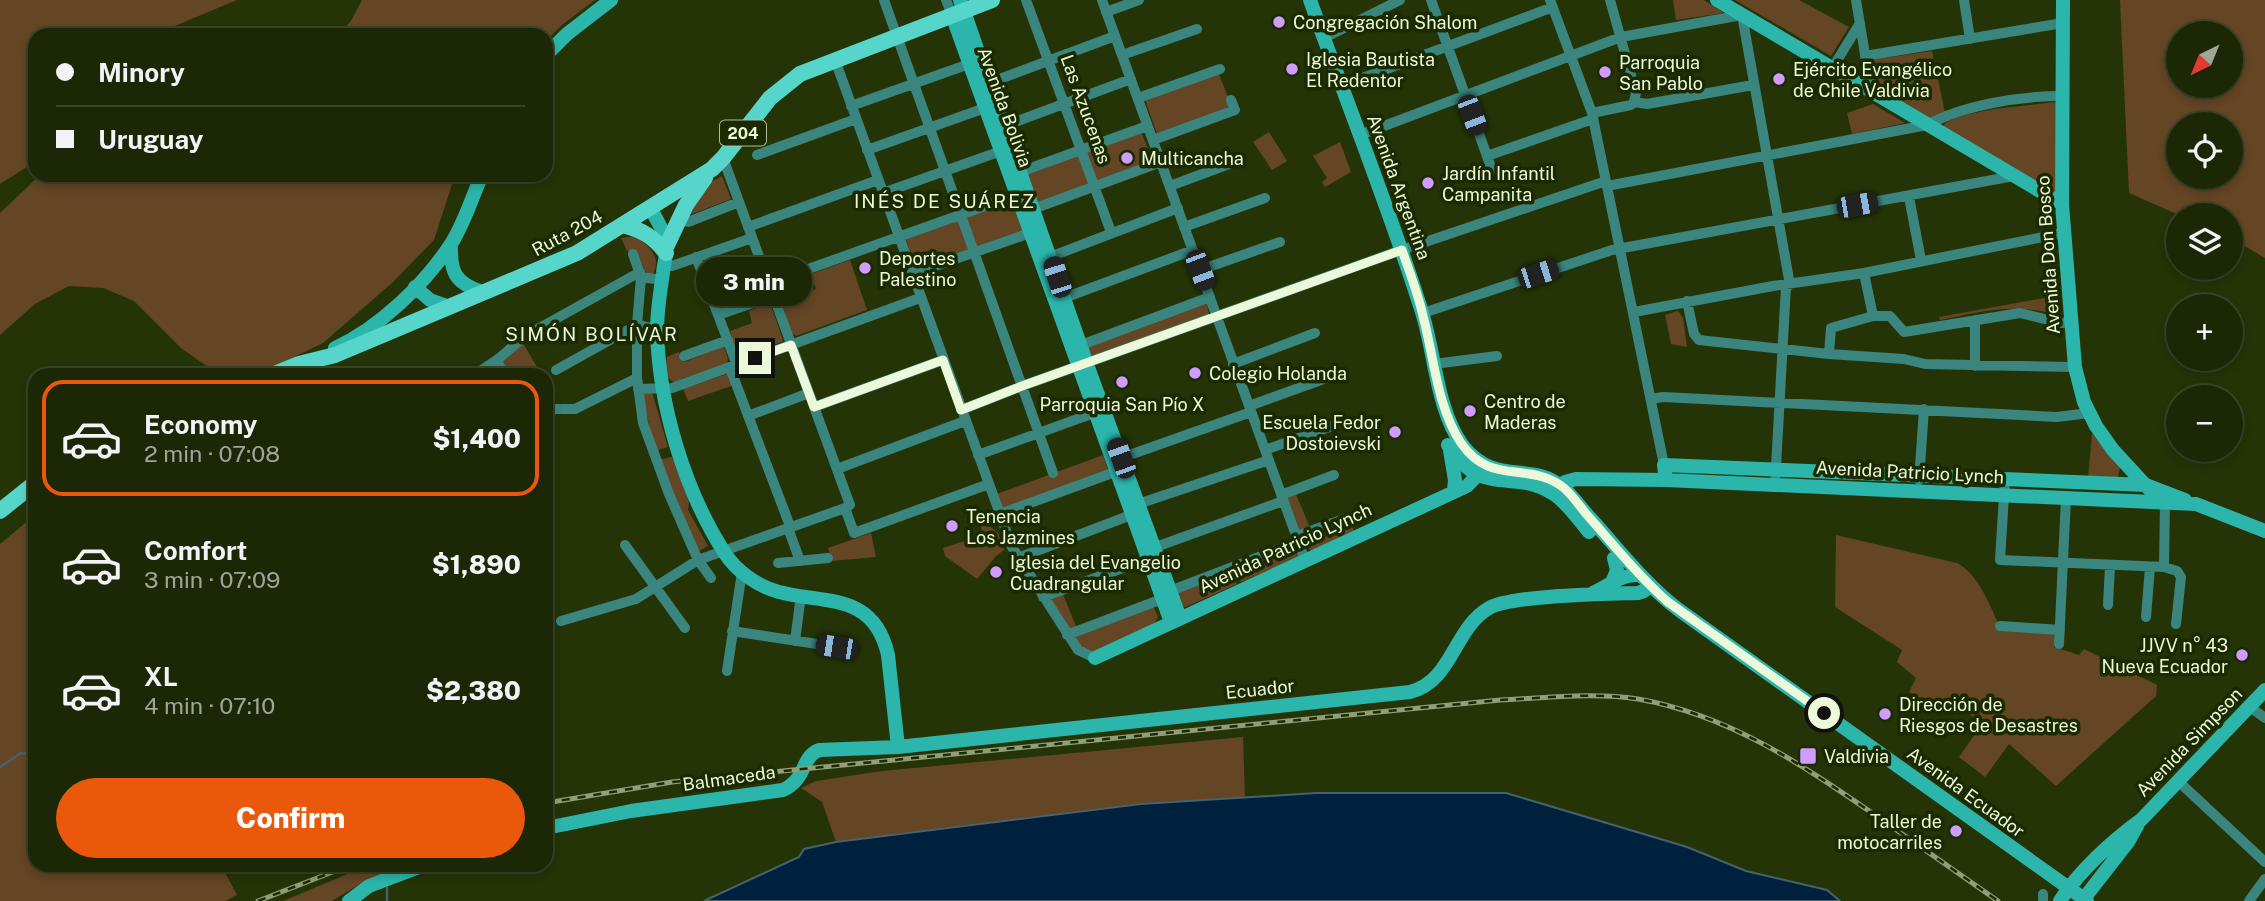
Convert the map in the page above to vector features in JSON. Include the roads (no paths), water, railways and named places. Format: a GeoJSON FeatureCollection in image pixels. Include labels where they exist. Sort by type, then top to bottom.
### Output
{"type":"FeatureCollection","features":[{"type":"Feature","properties":{"kind":"main road"},"geometry":{"type":"LineString","coordinates":[[553,48],[611,0]]}},
{"type":"Feature","properties":{"kind":"main road"},"geometry":{"type":"LineString","coordinates":[[956,6],[992,0]]}},
{"type":"Feature","properties":{"kind":"main road","name":"Avenida Argentina"},"geometry":{"type":"LineString","coordinates":[[1310,0],[1423,313],[1440,390],[1455,480],[1454,490]]}},
{"type":"Feature","properties":{"kind":"main road"},"geometry":{"type":"LineString","coordinates":[[1717,0],[2062,204]]}},
{"type":"Feature","properties":{"kind":"main road","name":"Avenida Don Bosco"},"geometry":{"type":"LineString","coordinates":[[2063,0],[2063,233],[2076,367],[2089,413],[2113,450],[2146,485],[2158,503]]}},
{"type":"Feature","properties":{"kind":"main road","name":"Ruta 204"},"geometry":{"type":"LineString","coordinates":[[289,368],[335,355],[569,257],[718,164],[778,91],[800,74],[896,36],[956,6]]}},
{"type":"Feature","properties":{"kind":"main road","name":"Avenida Bolivia"},"geometry":{"type":"LineString","coordinates":[[956,6],[969,64],[1175,620]]}},
{"type":"Feature","properties":{"kind":"main road","name":"Avenida Bolivia"},"geometry":{"type":"LineString","coordinates":[[956,6],[989,83],[1081,345],[1082,365],[1094,413],[1118,465]]}},
{"type":"Feature","properties":{"kind":"main road"},"geometry":{"type":"LineString","coordinates":[[665,255],[685,205],[718,164]]}},
{"type":"Feature","properties":{"kind":"main road"},"geometry":{"type":"LineString","coordinates":[[299,364],[343,345],[378,322],[415,287],[451,244],[479,182]]}},
{"type":"Feature","properties":{"kind":"main road"},"geometry":{"type":"LineString","coordinates":[[650,208],[663,231],[665,255],[657,329],[662,389],[692,486],[724,552],[742,572],[767,588],[841,602],[860,612],[880,634],[888,655],[898,747]]}},
{"type":"Feature","properties":{"kind":"main road"},"geometry":{"type":"LineString","coordinates":[[623,225],[641,230],[653,238],[665,255]]}},
{"type":"Feature","properties":{"kind":"main road"},"geometry":{"type":"LineString","coordinates":[[451,244],[452,268],[456,276],[469,288],[482,292]]}},
{"type":"Feature","properties":{"kind":"main road"},"geometry":{"type":"LineString","coordinates":[[415,287],[430,300],[447,306]]}},
{"type":"Feature","properties":{"kind":"main road","name":"Avenida Argentina"},"geometry":{"type":"LineString","coordinates":[[1440,390],[1460,441],[1482,470]]}},
{"type":"Feature","properties":{"kind":"main road"},"geometry":{"type":"LineString","coordinates":[[1448,445],[1459,459],[1482,470],[1532,475],[1557,489],[1575,502],[1641,581]]}},
{"type":"Feature","properties":{"kind":"main road","name":"Avenida Patricio Lynch"},"geometry":{"type":"LineString","coordinates":[[1095,658],[1467,486],[1482,470]]}},
{"type":"Feature","properties":{"kind":"main road","name":"Avenida Patricio Lynch"},"geometry":{"type":"LineString","coordinates":[[1557,489],[1573,479],[1665,472],[1919,484],[2005,496],[2196,505],[2265,531]]}},
{"type":"Feature","properties":{"kind":"main road"},"geometry":{"type":"LineString","coordinates":[[1575,502],[1579,485],[1593,479]]}},
{"type":"Feature","properties":{"kind":"main road","name":"Avenida Patricio Lynch"},"geometry":{"type":"LineString","coordinates":[[1919,484],[2005,480],[2146,485]]}},
{"type":"Feature","properties":{"kind":"main road","name":"Avenida Don Bosco"},"geometry":{"type":"LineString","coordinates":[[2146,485],[2196,505]]}},
{"type":"Feature","properties":{"kind":"main road"},"geometry":{"type":"LineString","coordinates":[[0,511],[28,489]]}},
{"type":"Feature","properties":{"kind":"main road"},"geometry":{"type":"LineString","coordinates":[[1557,489],[1614,558],[1641,581]]}},
{"type":"Feature","properties":{"kind":"main road"},"geometry":{"type":"LineString","coordinates":[[1613,580],[1617,570],[1614,558]]}},
{"type":"Feature","properties":{"kind":"main road","name":"Ecuador"},"geometry":{"type":"LineString","coordinates":[[1585,595],[1596,592],[1613,580],[1641,581]]}},
{"type":"Feature","properties":{"kind":"main road","name":"Ecuador"},"geometry":{"type":"LineString","coordinates":[[898,747],[1410,692],[1422,688],[1438,677],[1471,625],[1489,608],[1503,603],[1585,595],[1641,581]]}},
{"type":"Feature","properties":{"kind":"main road","name":"Avenida Ecuador"},"geometry":{"type":"LineString","coordinates":[[1641,581],[1764,673],[2042,870]]}},
{"type":"Feature","properties":{"kind":"main road","name":"Avenida Ecuador"},"geometry":{"type":"LineString","coordinates":[[1641,581],[1685,625],[1743,664],[1764,673]]}},
{"type":"Feature","properties":{"kind":"main road","name":"Avenida Simpson"},"geometry":{"type":"LineString","coordinates":[[2050,899],[2068,888],[2123,833],[2141,820],[2265,690]]}},
{"type":"Feature","properties":{"kind":"main road","name":"Balmaceda"},"geometry":{"type":"LineString","coordinates":[[553,827],[644,809],[777,792],[788,789],[799,780],[808,759],[816,751],[898,747]]}},
{"type":"Feature","properties":{"kind":"main road","name":"Avenida Simpson"},"geometry":{"type":"LineString","coordinates":[[2084,900],[2128,842],[2141,820]]}},
{"type":"Feature","properties":{"kind":"main road"},"geometry":{"type":"LineString","coordinates":[[2042,870],[2084,900]]}},
{"type":"Feature","properties":{"kind":"main road"},"geometry":{"type":"LineString","coordinates":[[2042,870],[2052,887],[2050,899]]}},
{"type":"Feature","properties":{"kind":"main road"},"geometry":{"type":"LineString","coordinates":[[349,901],[369,886],[406,872]]}},
{"type":"Feature","properties":{"kind":"street"},"geometry":{"type":"LineString","coordinates":[[884,0],[1053,473]]}},
{"type":"Feature","properties":{"kind":"street","name":"Las Azucenas"},"geometry":{"type":"LineString","coordinates":[[1026,0],[1111,232]]}},
{"type":"Feature","properties":{"kind":"street"},"geometry":{"type":"LineString","coordinates":[[1102,0],[1282,498],[1300,538],[1305,560]]}},
{"type":"Feature","properties":{"kind":"street"},"geometry":{"type":"LineString","coordinates":[[1106,12],[1139,0]]}},
{"type":"Feature","properties":{"kind":"street"},"geometry":{"type":"LineString","coordinates":[[1324,38],[1400,0]]}},
{"type":"Feature","properties":{"kind":"street"},"geometry":{"type":"LineString","coordinates":[[1431,0],[1492,170]]}},
{"type":"Feature","properties":{"kind":"street"},"geometry":{"type":"LineString","coordinates":[[1487,156],[1634,102],[1636,93],[1610,0]]}},
{"type":"Feature","properties":{"kind":"street"},"geometry":{"type":"LineString","coordinates":[[1856,0],[1871,91]]}},
{"type":"Feature","properties":{"kind":"street"},"geometry":{"type":"LineString","coordinates":[[1964,0],[1970,39]]}},
{"type":"Feature","properties":{"kind":"street"},"geometry":{"type":"LineString","coordinates":[[1341,86],[1551,4],[1592,116],[1665,472]]}},
{"type":"Feature","properties":{"kind":"street"},"geometry":{"type":"LineString","coordinates":[[1360,135],[1621,37],[1742,15],[1779,219],[1788,286],[1781,348],[1775,477]]}},
{"type":"Feature","properties":{"kind":"street"},"geometry":{"type":"LineString","coordinates":[[1833,67],[1860,23]]}},
{"type":"Feature","properties":{"kind":"street"},"geometry":{"type":"LineString","coordinates":[[1865,56],[2063,23]]}},
{"type":"Feature","properties":{"kind":"street"},"geometry":{"type":"LineString","coordinates":[[1122,55],[1196,29]]}},
{"type":"Feature","properties":{"kind":"street"},"geometry":{"type":"LineString","coordinates":[[989,83],[1115,36]]}},
{"type":"Feature","properties":{"kind":"street"},"geometry":{"type":"LineString","coordinates":[[835,60],[965,421],[1018,558],[1078,650],[1095,658]]}},
{"type":"Feature","properties":{"kind":"street"},"geometry":{"type":"LineString","coordinates":[[851,106],[969,64]]}},
{"type":"Feature","properties":{"kind":"street"},"geometry":{"type":"LineString","coordinates":[[1138,98],[1220,69]]}},
{"type":"Feature","properties":{"kind":"street"},"geometry":{"type":"LineString","coordinates":[[1004,126],[1131,79]]}},
{"type":"Feature","properties":{"kind":"street"},"geometry":{"type":"LineString","coordinates":[[1634,102],[1647,104],[1753,85]]}},
{"type":"Feature","properties":{"kind":"street"},"geometry":{"type":"LineString","coordinates":[[961,410],[1402,250],[1607,183],[1927,125],[1944,116],[1999,103],[2062,96]]}},
{"type":"Feature","properties":{"kind":"street"},"geometry":{"type":"LineString","coordinates":[[1153,140],[1235,110],[1231,100]]}},
{"type":"Feature","properties":{"kind":"street"},"geometry":{"type":"LineString","coordinates":[[867,150],[985,108]]}},
{"type":"Feature","properties":{"kind":"street"},"geometry":{"type":"LineString","coordinates":[[757,155],[856,119]]}},
{"type":"Feature","properties":{"kind":"street"},"geometry":{"type":"LineString","coordinates":[[1020,172],[1147,125]]}},
{"type":"Feature","properties":{"kind":"street"},"geometry":{"type":"LineString","coordinates":[[883,193],[1001,151]]}},
{"type":"Feature","properties":{"kind":"street"},"geometry":{"type":"LineString","coordinates":[[1033,209],[1161,162]]}},
{"type":"Feature","properties":{"kind":"street"},"geometry":{"type":"LineString","coordinates":[[1170,186],[1237,162]]}},
{"type":"Feature","properties":{"kind":"street"},"geometry":{"type":"LineString","coordinates":[[561,621],[636,599],[698,560],[850,505],[739,202],[718,164]]}},
{"type":"Feature","properties":{"kind":"street"},"geometry":{"type":"LineString","coordinates":[[1423,313],[1620,248],[1909,197],[2014,175]]}},
{"type":"Feature","properties":{"kind":"street"},"geometry":{"type":"LineString","coordinates":[[748,227],[878,180]]}},
{"type":"Feature","properties":{"kind":"street"},"geometry":{"type":"LineString","coordinates":[[769,284],[1016,195]]}},
{"type":"Feature","properties":{"kind":"street"},"geometry":{"type":"LineString","coordinates":[[1909,197],[1922,260]]}},
{"type":"Feature","properties":{"kind":"street"},"geometry":{"type":"LineString","coordinates":[[1184,227],[1265,198]]}},
{"type":"Feature","properties":{"kind":"street"},"geometry":{"type":"LineString","coordinates":[[688,222],[739,202]]}},
{"type":"Feature","properties":{"kind":"street"},"geometry":{"type":"LineString","coordinates":[[1050,257],[1178,208]]}},
{"type":"Feature","properties":{"kind":"street"},"geometry":{"type":"LineString","coordinates":[[912,274],[1030,233]]}},
{"type":"Feature","properties":{"kind":"street"},"geometry":{"type":"LineString","coordinates":[[1634,312],[1864,273],[2063,233]]}},
{"type":"Feature","properties":{"kind":"street"},"geometry":{"type":"LineString","coordinates":[[665,255],[672,266],[752,238]]}},
{"type":"Feature","properties":{"kind":"street"},"geometry":{"type":"LineString","coordinates":[[1200,270],[1280,242]]}},
{"type":"Feature","properties":{"kind":"street"},"geometry":{"type":"LineString","coordinates":[[1064,298],[1193,250]]}},
{"type":"Feature","properties":{"kind":"street"},"geometry":{"type":"LineString","coordinates":[[633,254],[641,275],[637,325],[637,383],[643,423],[669,495],[698,560],[711,578]]}},
{"type":"Feature","properties":{"kind":"street"},"geometry":{"type":"LineString","coordinates":[[696,257],[728,340],[748,416],[800,561]]}},
{"type":"Feature","properties":{"kind":"street"},"geometry":{"type":"LineString","coordinates":[[1864,273],[1873,316]]}},
{"type":"Feature","properties":{"kind":"street"},"geometry":{"type":"LineString","coordinates":[[485,368],[525,336],[641,275],[662,280]]}},
{"type":"Feature","properties":{"kind":"street"},"geometry":{"type":"LineString","coordinates":[[718,315],[774,296]]}},
{"type":"Feature","properties":{"kind":"street"},"geometry":{"type":"LineString","coordinates":[[1081,345],[1210,297]]}},
{"type":"Feature","properties":{"kind":"street"},"geometry":{"type":"LineString","coordinates":[[553,409],[575,409],[637,383],[662,389],[672,388],[920,298]]}},
{"type":"Feature","properties":{"kind":"street"},"geometry":{"type":"LineString","coordinates":[[1687,301],[1694,334],[1699,340],[1904,359],[1925,364],[2076,367]]}},
{"type":"Feature","properties":{"kind":"street"},"geometry":{"type":"LineString","coordinates":[[1829,354],[1831,328],[1873,316],[1890,316],[1904,332],[2020,313],[2061,323],[2071,322]]}},
{"type":"Feature","properties":{"kind":"street"},"geometry":{"type":"LineString","coordinates":[[1975,320],[1975,366]]}},
{"type":"Feature","properties":{"kind":"street"},"geometry":{"type":"LineString","coordinates":[[556,369],[637,325],[657,329]]}},
{"type":"Feature","properties":{"kind":"street"},"geometry":{"type":"LineString","coordinates":[[1233,364],[1315,333]]}},
{"type":"Feature","properties":{"kind":"street"},"geometry":{"type":"LineString","coordinates":[[684,356],[728,340]]}},
{"type":"Feature","properties":{"kind":"street"},"geometry":{"type":"LineString","coordinates":[[1434,364],[1497,356]]}},
{"type":"Feature","properties":{"kind":"street"},"geometry":{"type":"LineString","coordinates":[[496,360],[500,368]]}},
{"type":"Feature","properties":{"kind":"street"},"geometry":{"type":"LineString","coordinates":[[814,407],[943,360]]}},
{"type":"Feature","properties":{"kind":"street"},"geometry":{"type":"LineString","coordinates":[[1000,514],[1332,376]]}},
{"type":"Feature","properties":{"kind":"street"},"geometry":{"type":"LineString","coordinates":[[748,416],[809,393]]}},
{"type":"Feature","properties":{"kind":"street"},"geometry":{"type":"LineString","coordinates":[[1651,399],[1663,397],[2057,417],[2089,413]]}},
{"type":"Feature","properties":{"kind":"street"},"geometry":{"type":"LineString","coordinates":[[1919,484],[1924,409]]}},
{"type":"Feature","properties":{"kind":"street"},"geometry":{"type":"LineString","coordinates":[[978,455],[1094,413]]}},
{"type":"Feature","properties":{"kind":"street"},"geometry":{"type":"LineString","coordinates":[[836,469],[965,421]]}},
{"type":"Feature","properties":{"kind":"street"},"geometry":{"type":"LineString","coordinates":[[1018,558],[1335,425]]}},
{"type":"Feature","properties":{"kind":"street"},"geometry":{"type":"LineString","coordinates":[[1043,597],[1334,475]]}},
{"type":"Feature","properties":{"kind":"street"},"geometry":{"type":"LineString","coordinates":[[2005,480],[2000,560],[2164,567],[2177,572],[2180,577],[2176,624]]}},
{"type":"Feature","properties":{"kind":"street"},"geometry":{"type":"LineString","coordinates":[[845,508],[854,533],[989,484]]}},
{"type":"Feature","properties":{"kind":"street"},"geometry":{"type":"LineString","coordinates":[[2059,644],[2066,498]]}},
{"type":"Feature","properties":{"kind":"street"},"geometry":{"type":"LineString","coordinates":[[2158,503],[2164,567]]}},
{"type":"Feature","properties":{"kind":"street"},"geometry":{"type":"LineString","coordinates":[[1067,635],[1347,518]]}},
{"type":"Feature","properties":{"kind":"street"},"geometry":{"type":"LineString","coordinates":[[625,545],[685,628]]}},
{"type":"Feature","properties":{"kind":"street"},"geometry":{"type":"LineString","coordinates":[[778,563],[828,558]]}},
{"type":"Feature","properties":{"kind":"street"},"geometry":{"type":"LineString","coordinates":[[2108,605],[2110,566]]}},
{"type":"Feature","properties":{"kind":"street"},"geometry":{"type":"LineString","coordinates":[[2146,617],[2150,567]]}},
{"type":"Feature","properties":{"kind":"street"},"geometry":{"type":"LineString","coordinates":[[727,671],[742,572]]}},
{"type":"Feature","properties":{"kind":"street"},"geometry":{"type":"LineString","coordinates":[[795,641],[801,595]]}},
{"type":"Feature","properties":{"kind":"street"},"geometry":{"type":"LineString","coordinates":[[2000,626],[2060,631]]}},
{"type":"Feature","properties":{"kind":"street"},"geometry":{"type":"LineString","coordinates":[[732,631],[836,647]]}},
{"type":"Feature","properties":{"kind":"street"},"geometry":{"type":"LineString","coordinates":[[2250,706],[2265,718]]}},
{"type":"Feature","properties":{"kind":"street"},"geometry":{"type":"LineString","coordinates":[[2178,781],[2265,862]]}},
{"type":"Feature","properties":{"kind":"street"},"geometry":{"type":"LineString","coordinates":[[2249,901],[2265,879]]}},
{"type":"Feature","properties":{"kind":"water"},"geometry":{"type":"Polygon","coordinates":[[[1316,793],[1506,793],[1687,847],[1746,871],[1827,890],[1840,901],[704,901],[799,857],[804,849],[836,842],[1141,804],[1316,793]]]}},
{"type":"Feature","properties":{"kind":"waterway"},"geometry":{"type":"LineString","coordinates":[[0,767],[21,753],[28,754]]}},
{"type":"Feature","properties":{"kind":"waterway"},"geometry":{"type":"LineString","coordinates":[[387,888],[387,901]]}},
{"type":"Feature","properties":{"kind":"railway"},"geometry":{"type":"LineString","coordinates":[[553,802],[672,782],[1500,700],[1569,696],[1621,697],[1671,706],[1733,729],[1763,744],[1847,796],[1998,901]]}},
{"type":"Feature","properties":{"kind":"railway"},"geometry":{"type":"LineString","coordinates":[[258,901],[332,872]]}},
{"type":"Feature","properties":{"kind":"place","name":"Congregación Shalom"},"geometry":{"type":"Point","coordinates":[1279,22]}},
{"type":"Feature","properties":{"kind":"place","name":"Iglesia Bautista El Redentor"},"geometry":{"type":"Point","coordinates":[1292,69]}},
{"type":"Feature","properties":{"kind":"place","name":"Parroquia San Pablo"},"geometry":{"type":"Point","coordinates":[1605,72]}},
{"type":"Feature","properties":{"kind":"place","name":"Ejército Evangélico de Chile Valdivia"},"geometry":{"type":"Point","coordinates":[1779,79]}},
{"type":"Feature","properties":{"kind":"place","name":"Multicancha"},"geometry":{"type":"Point","coordinates":[1127,158]}},
{"type":"Feature","properties":{"kind":"place","name":"Jardín Infantil Campanita"},"geometry":{"type":"Point","coordinates":[1428,183]}},
{"type":"Feature","properties":{"kind":"place","name":"Deportes Palestino"},"geometry":{"type":"Point","coordinates":[865,268]}},
{"type":"Feature","properties":{"kind":"place","name":"Colegio Holanda"},"geometry":{"type":"Point","coordinates":[1195,373]}},
{"type":"Feature","properties":{"kind":"place","name":"Parroquia San Pío X"},"geometry":{"type":"Point","coordinates":[1122,382]}},
{"type":"Feature","properties":{"kind":"place","name":"Centro de Maderas"},"geometry":{"type":"Point","coordinates":[1470,411]}},
{"type":"Feature","properties":{"kind":"place","name":"Escuela Fedor Dostoievski"},"geometry":{"type":"Point","coordinates":[1395,432]}},
{"type":"Feature","properties":{"kind":"place","name":"Tenencia Los Jazmines"},"geometry":{"type":"Point","coordinates":[952,526]}},
{"type":"Feature","properties":{"kind":"place","name":"Iglesia del Evangelio Cuadrangular"},"geometry":{"type":"Point","coordinates":[996,572]}},
{"type":"Feature","properties":{"kind":"place","name":"JJVV n° 43 Nueva Ecuador"},"geometry":{"type":"Point","coordinates":[2242,655]}},
{"type":"Feature","properties":{"kind":"place","name":"Dirección de Riesgos de Desastres"},"geometry":{"type":"Point","coordinates":[1885,714]}},
{"type":"Feature","properties":{"kind":"place","name":"Valdivia"},"geometry":{"type":"Point","coordinates":[1808,756]}},
{"type":"Feature","properties":{"kind":"place","name":"Taller de motocarriles"},"geometry":{"type":"Point","coordinates":[1956,831]}},
{"type":"Feature","properties":{"kind":"district","name":"INÉS DE SUÁREZ"},"geometry":{"type":"Point","coordinates":[945,201]}},
{"type":"Feature","properties":{"kind":"district","name":"SIMÓN BOLÍVAR"},"geometry":{"type":"Point","coordinates":[592,334]}}]}
